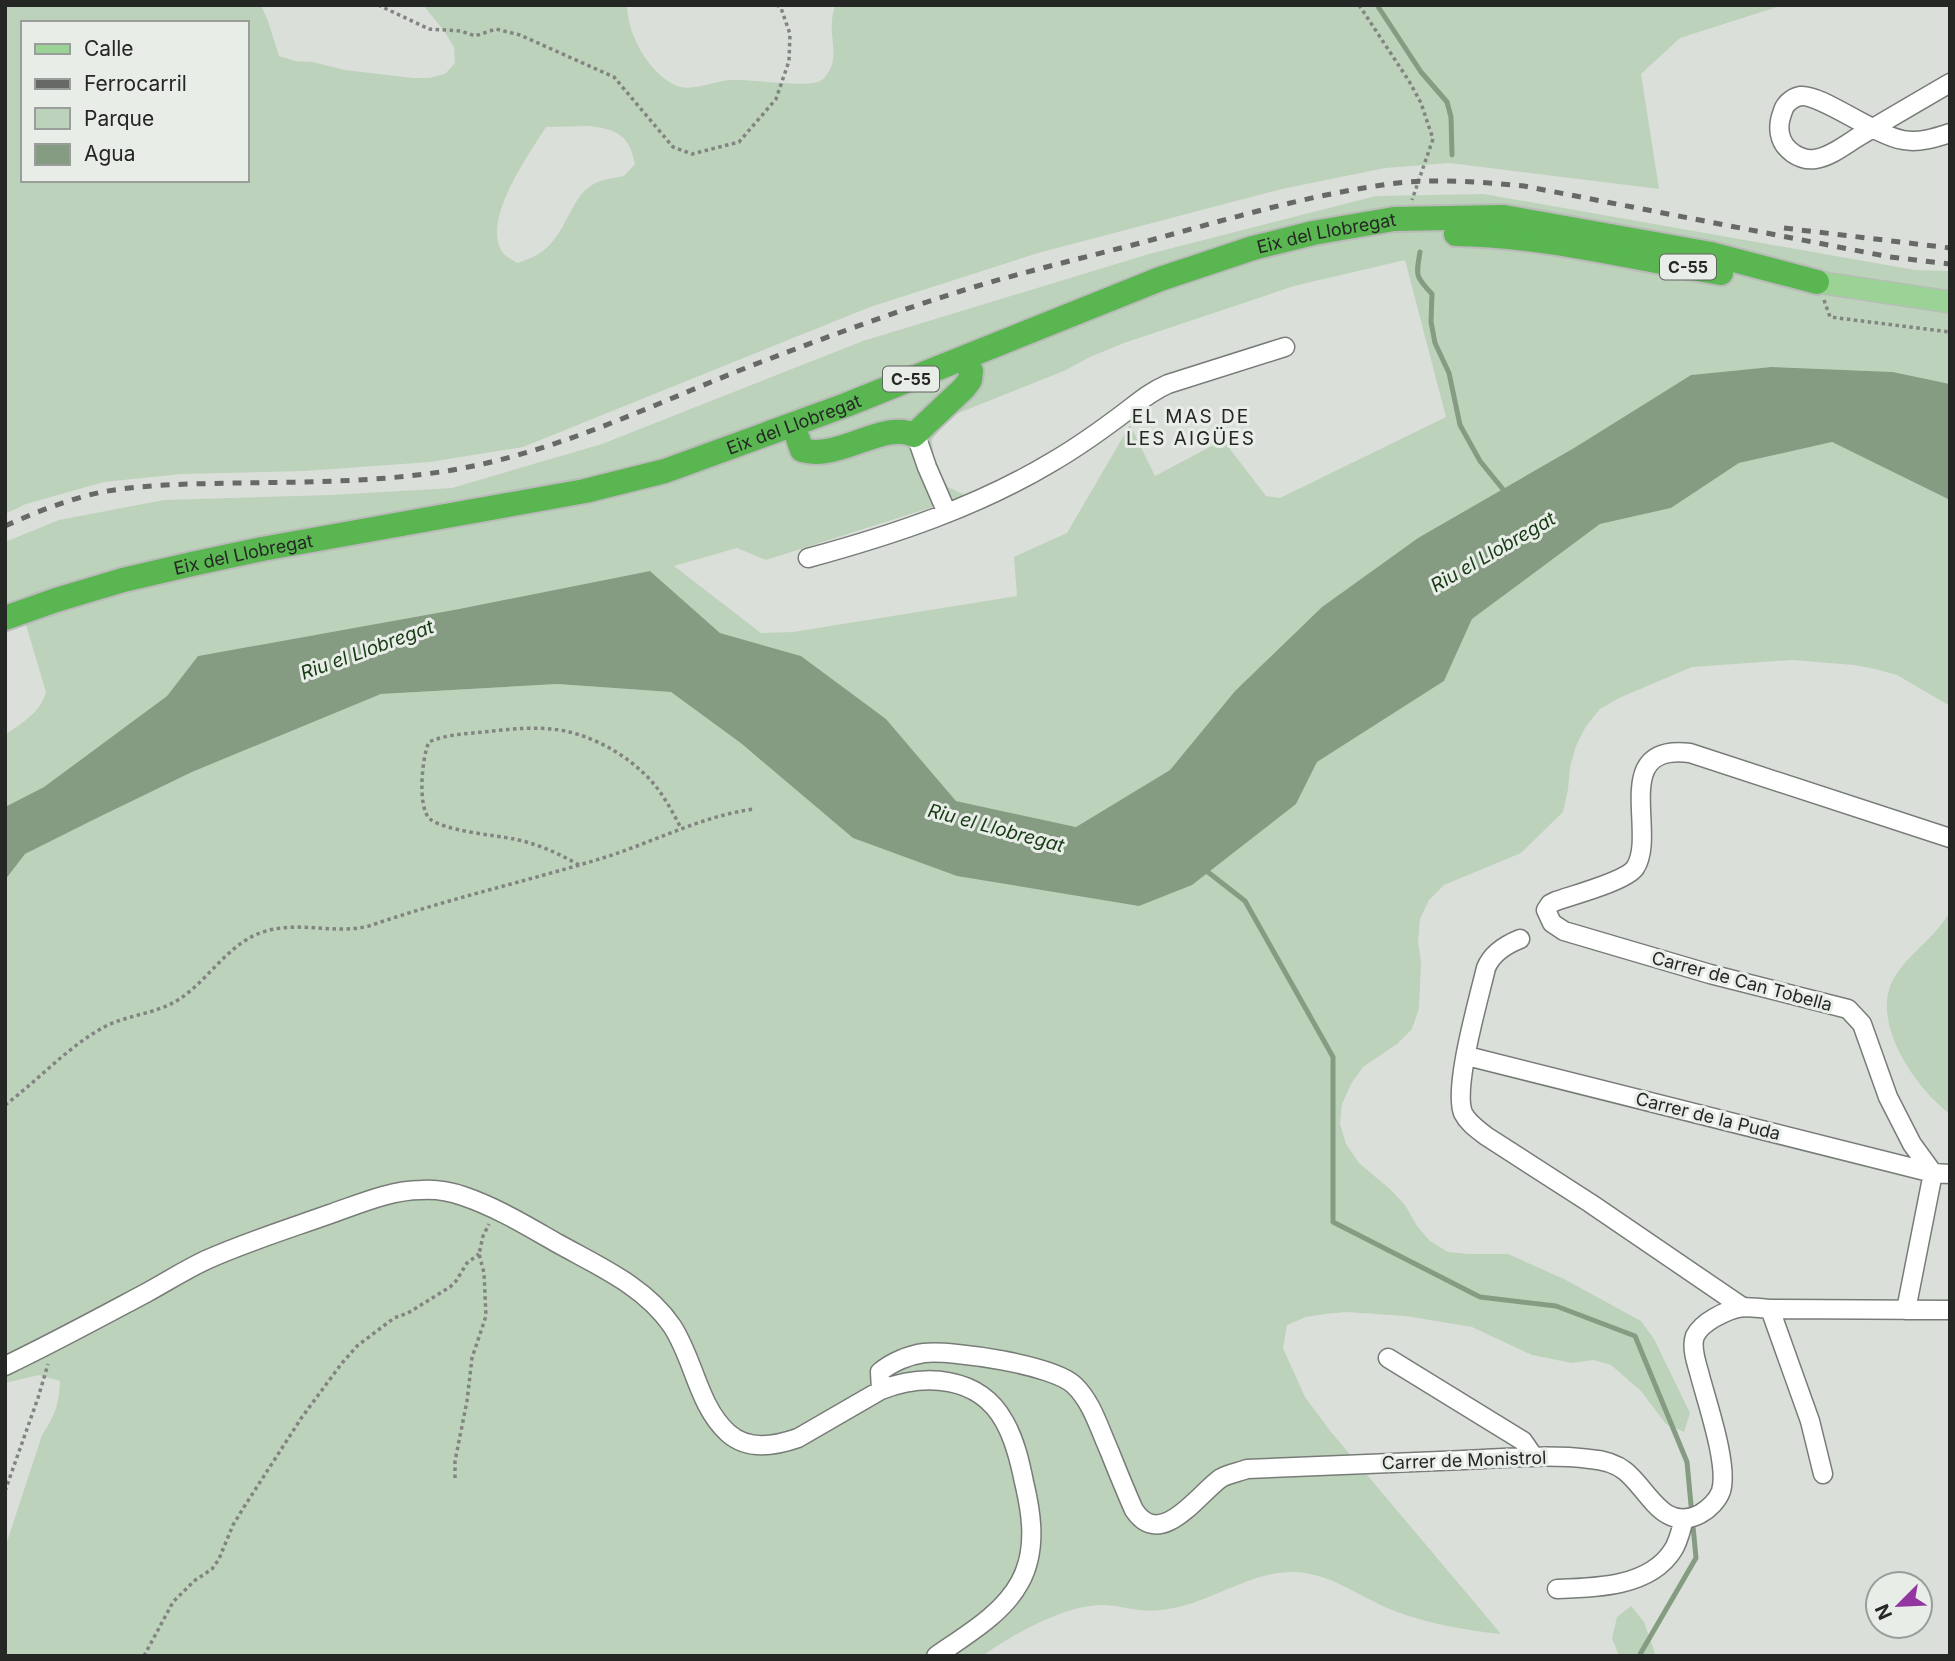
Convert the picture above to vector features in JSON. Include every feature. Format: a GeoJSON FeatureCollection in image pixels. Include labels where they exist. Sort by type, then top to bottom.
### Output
{"type":"FeatureCollection","features":[{"type":"Feature","properties":{"kind":"highway","name":"Eix del Llobregat"},"geometry":{"type":"LineString","coordinates":[[5,618],[123,580],[192,564],[585,491],[665,471],[846,405],[1160,279],[1253,248],[1313,233],[1407,219],[1504,217],[1711,254],[1817,282]]}},
{"type":"Feature","properties":{"kind":"highway","name":"Eix del Llobregat"},"geometry":{"type":"LineString","coordinates":[[5,635],[49,616],[107,597],[597,504],[649,491],[797,439],[1197,282],[1285,254],[1350,240],[1398,234],[1488,234],[1527,238],[1747,277],[1817,282]]}},
{"type":"Feature","properties":{"kind":"highway"},"geometry":{"type":"LineString","coordinates":[[797,439],[802,450],[810,453],[835,450],[899,431],[914,435],[964,388],[970,380],[971,371]]}},
{"type":"Feature","properties":{"kind":"main road","name":"Eix del Llobregat"},"geometry":{"type":"LineString","coordinates":[[1817,282],[1950,302]]}},
{"type":"Feature","properties":{"kind":"street"},"geometry":{"type":"LineString","coordinates":[[1950,83],[1871,129],[1830,154],[1818,159],[1803,159],[1788,149],[1780,135],[1780,118],[1787,102],[1800,96],[1815,98],[1871,129],[1901,140],[1915,141],[1950,133]]}},
{"type":"Feature","properties":{"kind":"street"},"geometry":{"type":"LineString","coordinates":[[808,558],[894,533],[981,500],[1035,473],[1095,434],[1154,390],[1285,347]]}},
{"type":"Feature","properties":{"kind":"street"},"geometry":{"type":"LineString","coordinates":[[914,435],[947,513]]}},
{"type":"Feature","properties":{"kind":"street","name":"Carrer de Can Tobella"},"geometry":{"type":"LineString","coordinates":[[1941,1173],[1912,1144],[1888,1097],[1862,1024],[1849,1009],[1710,974],[1564,931],[1552,923],[1546,910],[1550,904],[1621,880],[1634,870],[1640,857],[1640,787],[1644,772],[1652,762],[1676,752],[1690,753],[1950,838]]}},
{"type":"Feature","properties":{"kind":"street"},"geometry":{"type":"LineString","coordinates":[[1520,939],[1500,949],[1489,961],[1471,1030],[1461,1088],[1464,1116],[1472,1125],[1741,1306]]}},
{"type":"Feature","properties":{"kind":"street","name":"Carrer de la Puda"},"geometry":{"type":"LineString","coordinates":[[1467,1056],[1941,1173]]}},
{"type":"Feature","properties":{"kind":"street"},"geometry":{"type":"LineString","coordinates":[[1906,1310],[1941,1173]]}},
{"type":"Feature","properties":{"kind":"street"},"geometry":{"type":"LineString","coordinates":[[5,1366],[54,1344],[203,1262],[248,1242],[403,1191],[430,1189],[463,1196],[527,1226],[604,1269],[653,1303],[674,1330],[716,1418],[727,1432],[738,1440],[756,1446],[784,1443],[798,1438],[881,1390],[918,1380],[945,1381],[968,1388],[986,1398],[1009,1429],[1016,1451],[1026,1489],[1031,1538],[1029,1561],[1015,1591],[997,1611],[936,1656]]}},
{"type":"Feature","properties":{"kind":"street"},"geometry":{"type":"LineString","coordinates":[[1557,1589],[1612,1585],[1648,1572],[1672,1552],[1684,1519],[1708,1509],[1720,1494],[1723,1480],[1718,1447],[1694,1354],[1695,1337],[1706,1323],[1741,1306],[1770,1309],[1950,1310]]}},
{"type":"Feature","properties":{"kind":"street"},"geometry":{"type":"LineString","coordinates":[[1770,1309],[1810,1421],[1823,1474]]}},
{"type":"Feature","properties":{"kind":"street","name":"Carrer de Monistrol"},"geometry":{"type":"LineString","coordinates":[[881,1390],[880,1372],[903,1359],[923,1353],[980,1358],[1058,1374],[1072,1383],[1093,1411],[1139,1517],[1158,1524],[1176,1518],[1222,1478],[1247,1469],[1534,1457],[1592,1459],[1618,1466],[1633,1478],[1664,1512],[1684,1519]]}},
{"type":"Feature","properties":{"kind":"street"},"geometry":{"type":"LineString","coordinates":[[1388,1358],[1523,1441],[1534,1457]]}},
{"type":"Feature","properties":{"kind":"path"},"geometry":{"type":"LineString","coordinates":[[377,5],[429,29],[461,31],[475,36],[496,29],[520,35],[614,77],[673,147],[692,154],[739,142],[776,99],[789,61],[790,34],[781,8],[777,5]]}},
{"type":"Feature","properties":{"kind":"path"},"geometry":{"type":"LineString","coordinates":[[1359,5],[1415,92],[1433,139],[1407,219]]}},
{"type":"Feature","properties":{"kind":"path"},"geometry":{"type":"LineString","coordinates":[[1817,282],[1830,317],[1950,332]]}},
{"type":"Feature","properties":{"kind":"path"},"geometry":{"type":"LineString","coordinates":[[579,865],[540,846],[453,828],[428,817],[422,796],[424,761],[429,742],[451,736],[534,729],[552,729],[588,738],[640,769],[662,794],[681,828]]}},
{"type":"Feature","properties":{"kind":"path"},"geometry":{"type":"LineString","coordinates":[[5,1105],[38,1080],[75,1045],[116,1022],[163,1008],[183,997],[240,944],[257,934],[294,927],[355,930],[631,849],[681,828],[733,811],[754,809]]}},
{"type":"Feature","properties":{"kind":"path"},"geometry":{"type":"LineString","coordinates":[[455,1478],[455,1461],[470,1372],[486,1315],[484,1273],[479,1254],[483,1236],[495,1210]]}},
{"type":"Feature","properties":{"kind":"path"},"geometry":{"type":"LineString","coordinates":[[144,1656],[173,1602],[194,1581],[212,1569],[219,1559],[233,1525],[302,1416],[342,1363],[357,1346],[394,1318],[408,1313],[450,1287],[467,1263],[479,1254]]}},
{"type":"Feature","properties":{"kind":"path"},"geometry":{"type":"LineString","coordinates":[[5,1491],[54,1344]]}},
{"type":"Feature","properties":{"kind":"green space"},"geometry":{"type":"Polygon","coordinates":[[[5,5],[261,5],[279,56],[345,70],[429,78],[445,74],[455,63],[454,47],[423,5],[627,5],[635,38],[647,60],[662,77],[685,88],[733,80],[804,84],[821,81],[833,62],[832,17],[835,5],[1783,5],[1680,38],[1641,74],[1659,189],[1450,163],[1385,168],[1282,189],[1038,253],[870,307],[523,447],[430,462],[305,471],[181,474],[104,482],[26,504],[5,514],[5,5]],[[590,126],[546,127],[509,188],[502,207],[498,240],[503,253],[517,263],[545,250],[588,187],[603,180],[624,176],[635,164],[626,140],[608,130],[590,126]]]}},
{"type":"Feature","properties":{"kind":"green space"},"geometry":{"type":"Polygon","coordinates":[[[1484,194],[1915,270],[1950,271],[1950,384],[1893,372],[1771,367],[1691,375],[1574,448],[1418,538],[1322,607],[1235,691],[1170,770],[1076,827],[956,801],[886,719],[801,656],[720,633],[650,571],[198,656],[167,696],[44,787],[5,807],[5,735],[40,706],[46,692],[26,625],[5,615],[5,542],[59,520],[164,500],[452,488],[602,444],[863,341],[1149,254],[1376,196],[1484,194]],[[1405,260],[1294,286],[1124,343],[1064,371],[951,416],[932,439],[934,463],[948,487],[967,496],[766,560],[737,548],[674,566],[761,633],[793,632],[1017,596],[1014,557],[1067,533],[1130,425],[1155,476],[1223,440],[1266,496],[1280,498],[1446,417],[1405,260]]]}},
{"type":"Feature","properties":{"kind":"green space"},"geometry":{"type":"Polygon","coordinates":[[[1832,442],[1950,500],[1950,706],[1897,675],[1854,665],[1792,660],[1692,667],[1619,698],[1600,709],[1586,726],[1576,746],[1563,812],[1521,853],[1444,885],[1429,900],[1420,919],[1419,1008],[1412,1029],[1397,1044],[1363,1067],[1342,1104],[1340,1124],[1346,1144],[1359,1163],[1405,1205],[1417,1226],[1430,1241],[1448,1252],[1508,1254],[1564,1279],[1641,1321],[1654,1339],[1690,1413],[1684,1432],[1666,1424],[1641,1391],[1611,1365],[1593,1360],[1572,1363],[1532,1355],[1472,1327],[1406,1316],[1346,1312],[1306,1317],[1287,1325],[1283,1348],[1305,1397],[1331,1432],[1501,1634],[1419,1619],[1382,1606],[1332,1581],[1293,1572],[1261,1577],[1198,1601],[1167,1609],[1145,1611],[1104,1605],[1073,1610],[1024,1630],[982,1656],[5,1656],[5,1548],[42,1435],[55,1410],[60,1381],[39,1375],[5,1383],[5,880],[25,854],[192,772],[381,694],[557,684],[671,692],[742,744],[957,876],[1296,804],[1317,762],[1444,681],[1472,619],[1600,524],[1671,508],[1739,463],[1832,442]]]}},
{"type":"Feature","properties":{"kind":"green space"},"geometry":{"type":"Polygon","coordinates":[[[1950,911],[1950,1114],[1910,1071],[1899,1052],[1887,1014],[1888,995],[1894,978],[1907,960],[1938,929],[1950,911]]]}},
{"type":"Feature","properties":{"kind":"green space"},"geometry":{"type":"Polygon","coordinates":[[[1631,1606],[1644,1622],[1656,1656],[1619,1656],[1612,1638],[1617,1617],[1631,1606]]]}},
{"type":"Feature","properties":{"kind":"water","name":"Riu el Llobregat"},"geometry":{"type":"Polygon","coordinates":[[[1771,367],[1893,372],[1950,384],[1950,500],[1832,442],[1739,463],[1671,508],[1600,524],[1472,619],[1444,681],[1317,762],[1296,804],[1192,885],[1139,906],[957,876],[853,838],[742,744],[671,692],[557,684],[381,694],[192,772],[95,819],[25,854],[5,880],[5,807],[44,787],[167,696],[198,656],[650,571],[720,633],[801,656],[886,719],[956,801],[1076,827],[1170,770],[1235,691],[1322,607],[1418,538],[1574,448],[1691,375],[1771,367]]]}},
{"type":"Feature","properties":{"kind":"waterway"},"geometry":{"type":"LineString","coordinates":[[1377,5],[1421,72],[1447,102],[1451,117],[1452,155]]}},
{"type":"Feature","properties":{"kind":"waterway"},"geometry":{"type":"LineString","coordinates":[[1420,252],[1418,275],[1432,294],[1431,322],[1435,343],[1449,373],[1460,425],[1480,461],[1506,493]]}},
{"type":"Feature","properties":{"kind":"waterway"},"geometry":{"type":"LineString","coordinates":[[1204,869],[1245,901],[1333,1057],[1333,1222],[1480,1297],[1556,1306],[1635,1336],[1687,1462],[1696,1558],[1639,1656]]}},
{"type":"Feature","properties":{"kind":"railway"},"geometry":{"type":"LineString","coordinates":[[5,526],[65,502],[119,489],[185,484],[362,480],[426,474],[487,463],[591,431],[727,375],[961,291],[1266,209],[1390,184],[1440,181],[1524,186],[1890,257],[1950,264]]}},
{"type":"Feature","properties":{"kind":"railway"},"geometry":{"type":"LineString","coordinates":[[1784,228],[1950,248]]}},
{"type":"Feature","properties":{"kind":"district","name":"EL MAS DE LES AIGÜES"},"geometry":{"type":"Point","coordinates":[1191,427]}}]}
